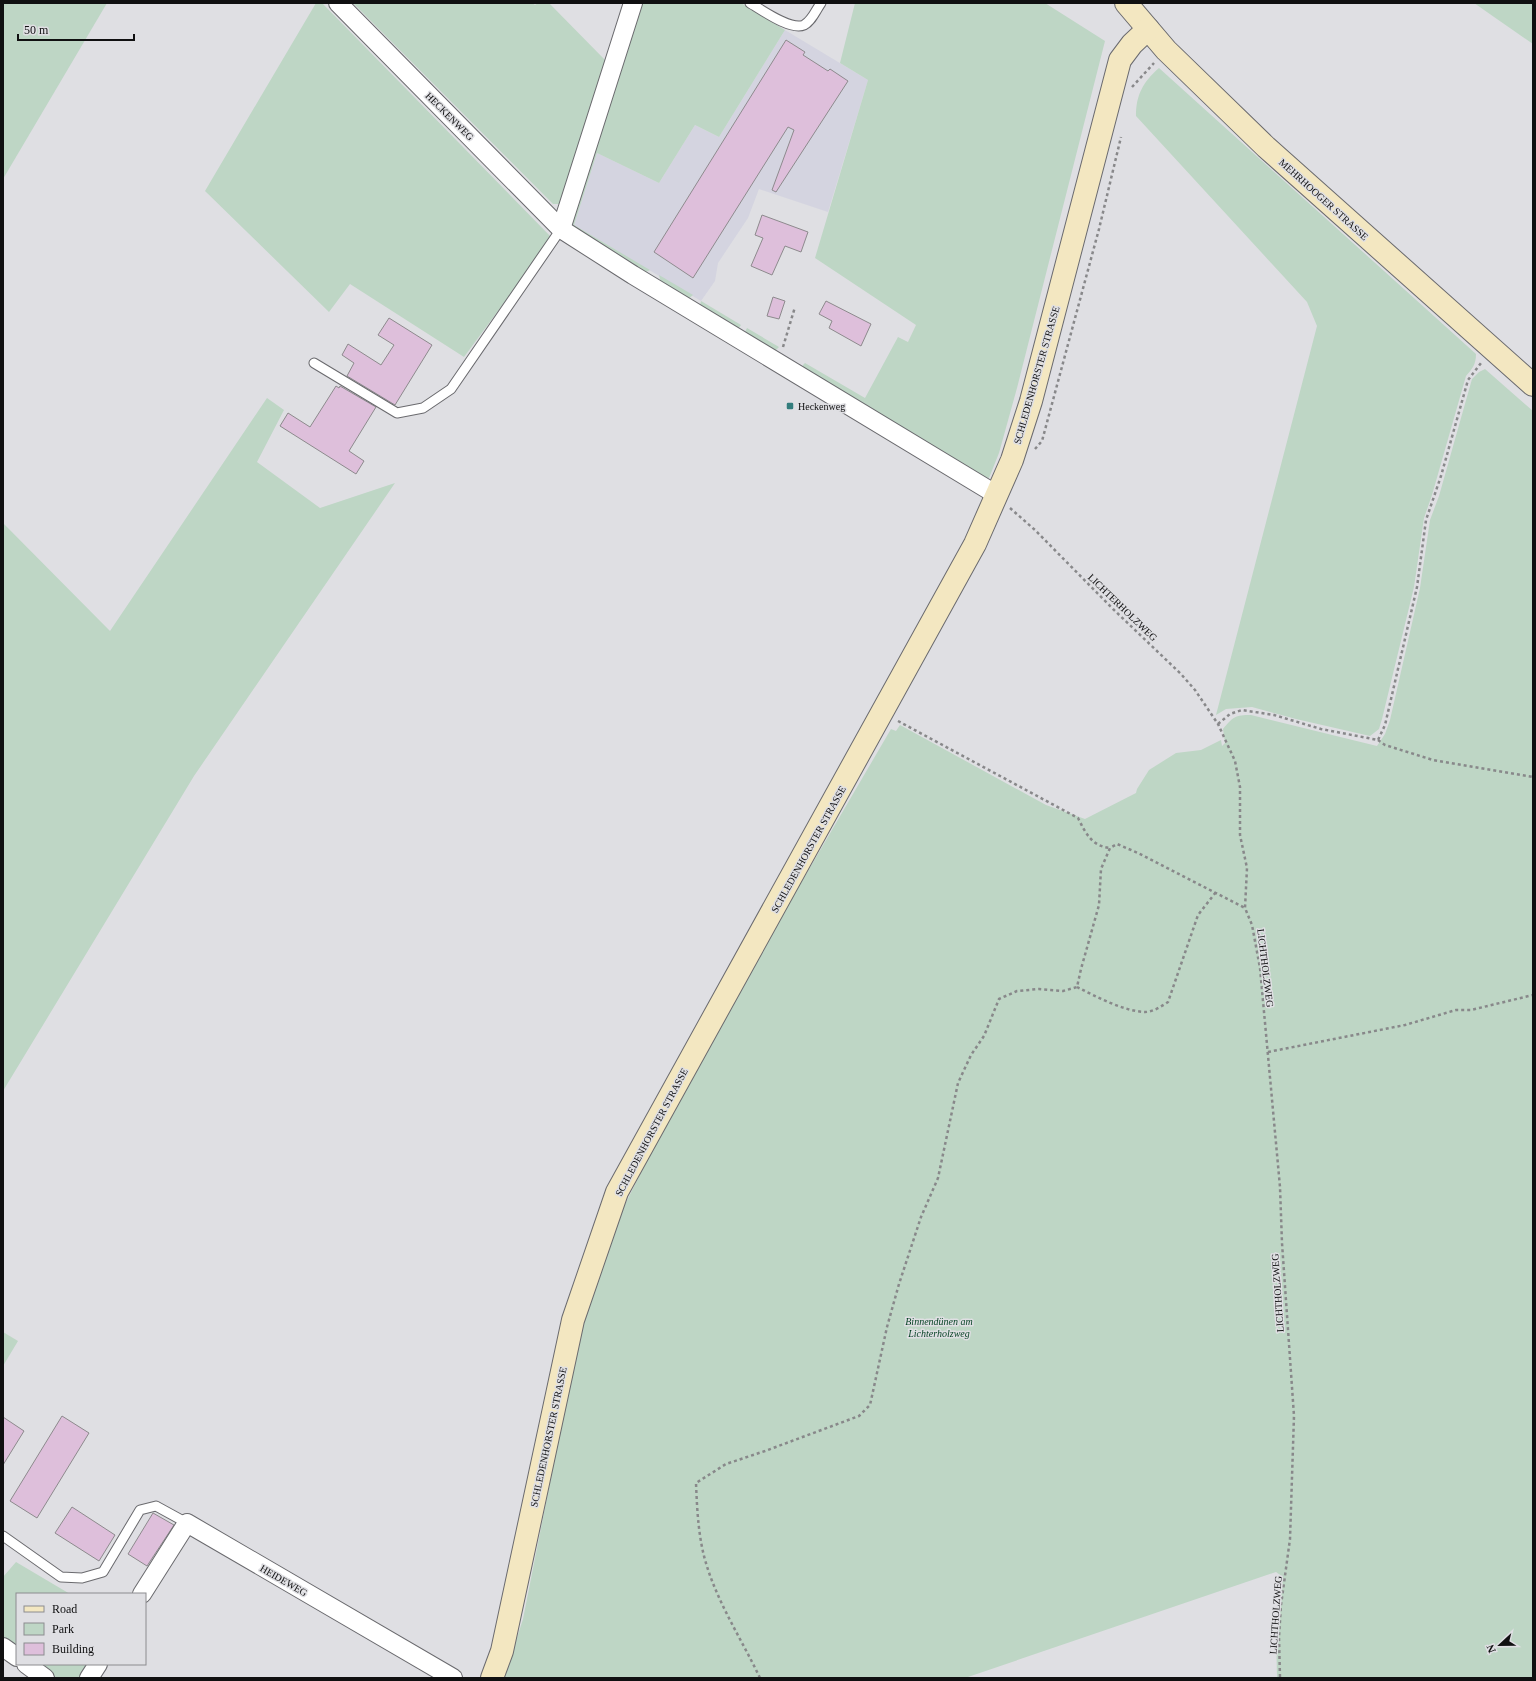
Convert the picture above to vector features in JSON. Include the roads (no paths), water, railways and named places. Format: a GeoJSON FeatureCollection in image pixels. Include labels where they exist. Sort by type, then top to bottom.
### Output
{"type":"FeatureCollection","features":[{"type":"Feature","properties":{"kind":"street","name":"HECKENWEG"},"geometry":{"type":"LineString","coordinates":[[338,3],[561,229],[634,276],[778,362],[1004,505]]}},
{"type":"Feature","properties":{"kind":"street"},"geometry":{"type":"LineString","coordinates":[[561,229],[633,3]]}},
{"type":"Feature","properties":{"kind":"street","name":"MEHRHOOGER STRASSE"},"geometry":{"type":"LineString","coordinates":[[1126,3],[1166,50],[1266,147],[1533,385]]}},
{"type":"Feature","properties":{"kind":"street","name":"SCHLEDENHORSTER STRASSE"},"geometry":{"type":"LineString","coordinates":[[492,1678],[502,1651],[573,1320],[618,1192],[976,544],[1004,505],[1012,460],[1031,401],[1120,60],[1132,44],[1148,29]]}},
{"type":"Feature","properties":{"kind":"street"},"geometry":{"type":"LineString","coordinates":[[143,1593],[187,1523]]}},
{"type":"Feature","properties":{"kind":"street","name":"HEIDEWEG"},"geometry":{"type":"LineString","coordinates":[[187,1523],[453,1678]]}},
{"type":"Feature","properties":{"kind":"street"},"geometry":{"type":"LineString","coordinates":[[3,1647],[16,1656]]}},
{"type":"Feature","properties":{"kind":"street"},"geometry":{"type":"LineString","coordinates":[[27,1665],[45,1678]]}},
{"type":"Feature","properties":{"kind":"street"},"geometry":{"type":"LineString","coordinates":[[89,1678],[97,1665]]}},
{"type":"Feature","properties":{"kind":"lane"},"geometry":{"type":"LineString","coordinates":[[750,3],[785,23],[795,26],[804,25],[811,18],[821,3]]}},
{"type":"Feature","properties":{"kind":"lane"},"geometry":{"type":"LineString","coordinates":[[314,362],[397,413],[423,408],[450,389],[561,229]]}},
{"type":"Feature","properties":{"kind":"lane"},"geometry":{"type":"LineString","coordinates":[[3,1536],[61,1577],[82,1578],[103,1572],[140,1510],[156,1506],[187,1523]]}},
{"type":"Feature","properties":{"kind":"place","name":"Heckenweg"},"geometry":{"type":"Point","coordinates":[790,406]}},
{"type":"Feature","properties":{"kind":"park label","name":"Binnendünen am Lichterholzweg"},"geometry":{"type":"Point","coordinates":[939,1326]}}]}
